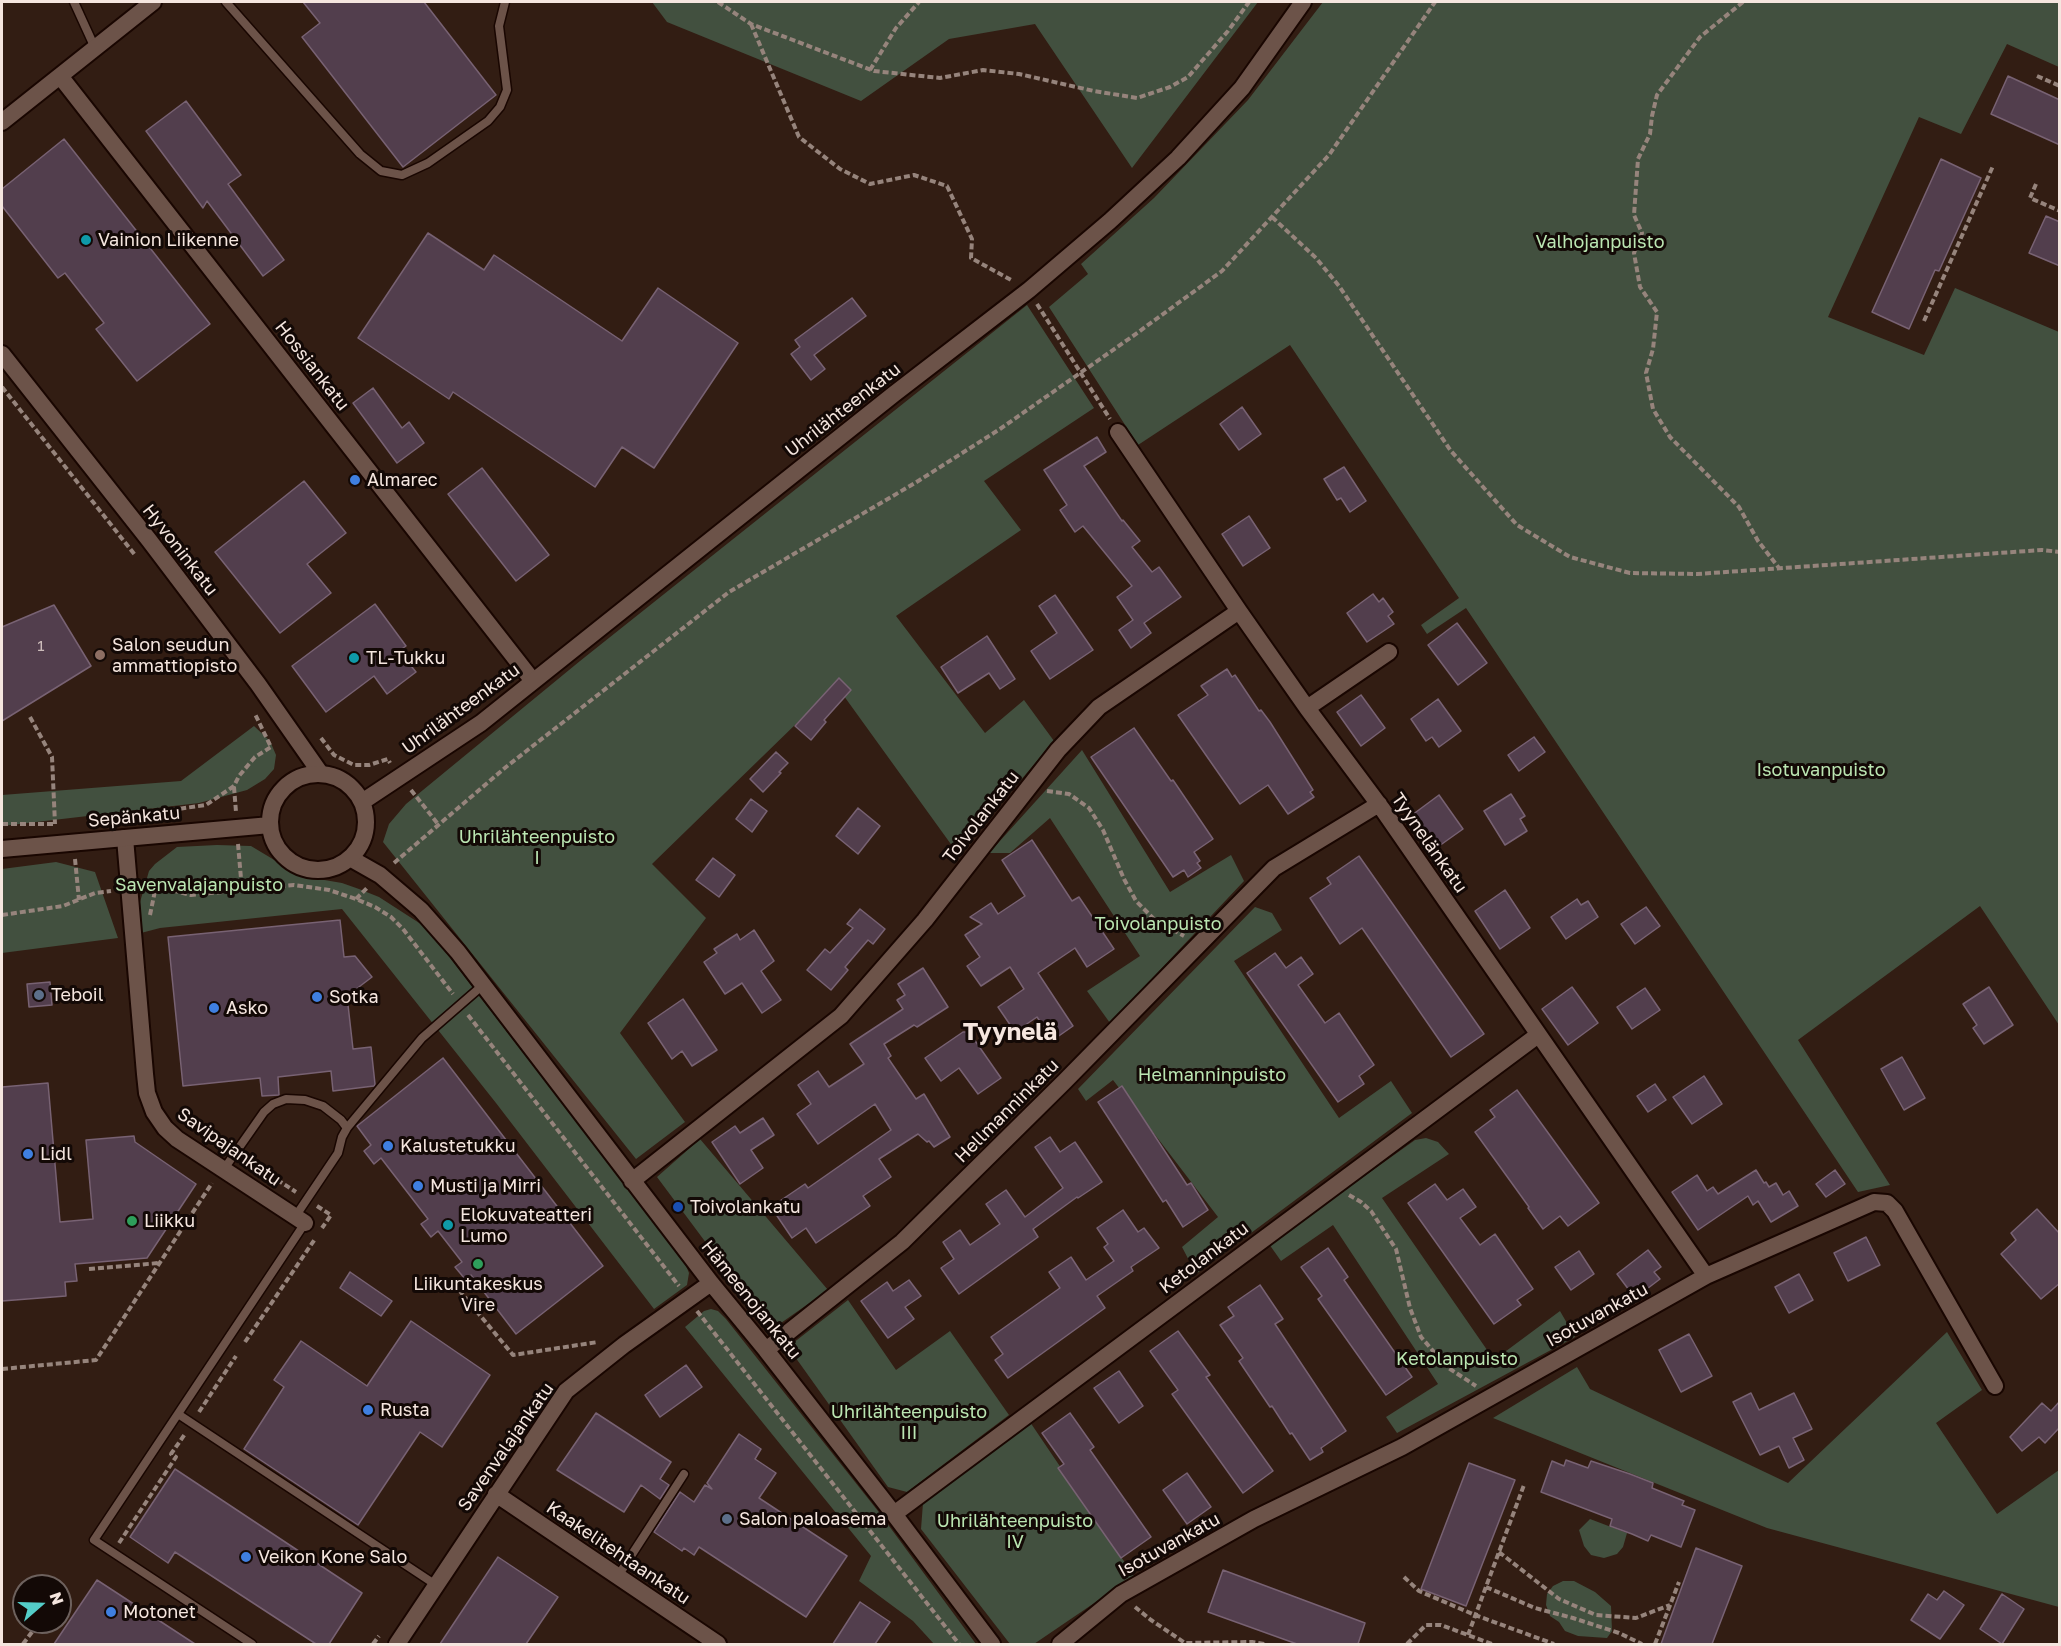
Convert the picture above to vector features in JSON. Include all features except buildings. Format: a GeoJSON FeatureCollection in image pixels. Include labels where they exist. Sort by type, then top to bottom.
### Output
{"type":"FeatureCollection","features":[{"type":"Feature","properties":{"kind":"street"},"geometry":{"type":"LineString","coordinates":[[2,122],[153,2]]}},
{"type":"Feature","properties":{"kind":"street","name":"Uhrilähteenkatu"},"geometry":{"type":"LineString","coordinates":[[362,802],[481,723],[894,394],[1029,290],[1178,158],[1242,88],[1303,2]]}},
{"type":"Feature","properties":{"kind":"street","name":"Hossiankatu"},"geometry":{"type":"LineString","coordinates":[[60,76],[534,681]]}},
{"type":"Feature","properties":{"kind":"street","name":"Hyvoninkatu"},"geometry":{"type":"LineString","coordinates":[[2,354],[149,540],[258,684],[321,774]]}},
{"type":"Feature","properties":{"kind":"street","name":"Tyynelänkatu"},"geometry":{"type":"LineString","coordinates":[[1118,432],[1239,611],[1307,708],[1379,804],[1706,1276]]}},
{"type":"Feature","properties":{"kind":"street","name":"Toivolankatu"},"geometry":{"type":"LineString","coordinates":[[632,1181],[841,1016],[925,920],[1058,750],[1099,707],[1239,611]]}},
{"type":"Feature","properties":{"kind":"street"},"geometry":{"type":"LineString","coordinates":[[1307,708],[1389,652]]}},
{"type":"Feature","properties":{"kind":"street"},"geometry":{"type":"LineString","coordinates":[[305,775],[334,776],[355,791],[362,802],[366,817],[365,832],[360,845],[350,858],[337,866],[322,870],[307,869],[293,863],[273,840],[270,825],[272,809],[279,794],[290,782],[305,775]]}},
{"type":"Feature","properties":{"kind":"street","name":"Hellmanninkatu"},"geometry":{"type":"LineString","coordinates":[[766,1350],[903,1242],[1274,868],[1379,804]]}},
{"type":"Feature","properties":{"kind":"street","name":"Sepänkatu"},"geometry":{"type":"LineString","coordinates":[[2,849],[270,825]]}},
{"type":"Feature","properties":{"kind":"street","name":"Savipajankatu"},"geometry":{"type":"LineString","coordinates":[[125,838],[147,1093],[153,1112],[165,1128],[300,1220]]}},
{"type":"Feature","properties":{"kind":"street","name":"Hämeenojankatu"},"geometry":{"type":"LineString","coordinates":[[350,858],[380,875],[421,910],[458,952],[632,1181],[894,1514],[992,1644]]}},
{"type":"Feature","properties":{"kind":"street","name":"Ketolankatu"},"geometry":{"type":"LineString","coordinates":[[894,1514],[1538,1035]]}},
{"type":"Feature","properties":{"kind":"street","name":"Isotuvankatu"},"geometry":{"type":"LineString","coordinates":[[1060,1644],[1121,1594],[1254,1520],[1402,1447],[1706,1276],[1874,1202],[1887,1203],[1895,1211],[1995,1386]]}},
{"type":"Feature","properties":{"kind":"street","name":"Savenvalajankatu"},"geometry":{"type":"LineString","coordinates":[[397,1644],[566,1391],[624,1345],[711,1283]]}},
{"type":"Feature","properties":{"kind":"street","name":"Kaakelitehtaankatu"},"geometry":{"type":"LineString","coordinates":[[496,1494],[718,1644]]}},
{"type":"Feature","properties":{"kind":"lane"},"geometry":{"type":"LineString","coordinates":[[74,2],[95,48]]}},
{"type":"Feature","properties":{"kind":"lane"},"geometry":{"type":"LineString","coordinates":[[226,2],[360,154],[381,171],[402,174],[428,163],[488,121],[500,107],[507,90],[499,26],[505,2]]}},
{"type":"Feature","properties":{"kind":"lane"},"geometry":{"type":"LineString","coordinates":[[252,1644],[94,1540],[178,1414],[300,1220],[338,1153],[347,1128],[422,1038],[483,985]]}},
{"type":"Feature","properties":{"kind":"lane"},"geometry":{"type":"LineString","coordinates":[[224,1169],[264,1112],[273,1104],[286,1099],[305,1100],[323,1106],[347,1128]]}},
{"type":"Feature","properties":{"kind":"lane"},"geometry":{"type":"LineString","coordinates":[[178,1414],[436,1585]]}},
{"type":"Feature","properties":{"kind":"lane"},"geometry":{"type":"LineString","coordinates":[[618,1576],[684,1474]]}},
{"type":"Feature","properties":{"kind":"path"},"geometry":{"type":"LineString","coordinates":[[718,2],[751,24],[870,70],[940,78],[983,70],[1019,74],[1094,92],[1137,98],[1170,87],[1188,77],[1228,31],[1249,2]]}},
{"type":"Feature","properties":{"kind":"path"},"geometry":{"type":"LineString","coordinates":[[870,70],[896,28],[919,2]]}},
{"type":"Feature","properties":{"kind":"path"},"geometry":{"type":"LineString","coordinates":[[356,899],[380,875],[506,767],[729,592],[915,483],[1000,429],[1222,271],[1329,155],[1435,2]]}},
{"type":"Feature","properties":{"kind":"path"},"geometry":{"type":"LineString","coordinates":[[1743,2],[1700,37],[1657,95],[1650,134],[1638,159],[1634,215],[1642,233],[1634,253],[1640,287],[1657,312],[1653,349],[1646,373],[1653,409],[1670,437],[1739,507],[1758,541],[1779,568]]}},
{"type":"Feature","properties":{"kind":"path"},"geometry":{"type":"LineString","coordinates":[[751,24],[799,137],[840,169],[870,184],[914,175],[947,186],[972,239],[971,258],[1029,290],[1118,432]]}},
{"type":"Feature","properties":{"kind":"path"},"geometry":{"type":"LineString","coordinates":[[2037,76],[2060,86]]}},
{"type":"Feature","properties":{"kind":"path"},"geometry":{"type":"LineString","coordinates":[[1924,321],[1993,166]]}},
{"type":"Feature","properties":{"kind":"path"},"geometry":{"type":"LineString","coordinates":[[2036,184],[2030,198],[2060,210]]}},
{"type":"Feature","properties":{"kind":"path"},"geometry":{"type":"LineString","coordinates":[[1272,217],[1316,258],[1340,286],[1451,451],[1517,525],[1570,557],[1630,573],[1697,574],[2042,550],[2060,552]]}},
{"type":"Feature","properties":{"kind":"path"},"geometry":{"type":"LineString","coordinates":[[2,387],[141,562]]}},
{"type":"Feature","properties":{"kind":"path"},"geometry":{"type":"LineString","coordinates":[[254,712],[271,747]]}},
{"type":"Feature","properties":{"kind":"path"},"geometry":{"type":"LineString","coordinates":[[30,717],[52,757],[55,824]]}},
{"type":"Feature","properties":{"kind":"path"},"geometry":{"type":"LineString","coordinates":[[93,821],[206,805],[234,786],[239,776],[255,758],[271,747],[315,732],[334,755],[354,765],[369,765],[388,759],[438,824]]}},
{"type":"Feature","properties":{"kind":"path"},"geometry":{"type":"LineString","coordinates":[[1028,788],[1069,794],[1089,808],[1103,830],[1136,901],[1155,920],[1199,943]]}},
{"type":"Feature","properties":{"kind":"path"},"geometry":{"type":"LineString","coordinates":[[2,824],[71,824],[79,900]]}},
{"type":"Feature","properties":{"kind":"path"},"geometry":{"type":"LineString","coordinates":[[2,915],[63,906],[95,893],[156,886],[191,895],[294,885],[329,890],[375,907],[391,917],[403,929],[688,1300],[959,1644]]}},
{"type":"Feature","properties":{"kind":"path"},"geometry":{"type":"LineString","coordinates":[[150,917],[156,886]]}},
{"type":"Feature","properties":{"kind":"path"},"geometry":{"type":"LineString","coordinates":[[174,1110],[253,1163]]}},
{"type":"Feature","properties":{"kind":"path"},"geometry":{"type":"LineString","coordinates":[[2,1369],[96,1360],[212,1183],[199,1170],[217,1139]]}},
{"type":"Feature","properties":{"kind":"path"},"geometry":{"type":"LineString","coordinates":[[1333,1187],[1361,1202],[1388,1236],[1399,1260],[1405,1288],[1421,1337],[1456,1375],[1492,1396]]}},
{"type":"Feature","properties":{"kind":"path"},"geometry":{"type":"LineString","coordinates":[[89,1269],[159,1263]]}},
{"type":"Feature","properties":{"kind":"path"},"geometry":{"type":"LineString","coordinates":[[459,1290],[513,1355],[605,1341]]}},
{"type":"Feature","properties":{"kind":"path"},"geometry":{"type":"LineString","coordinates":[[1468,1635],[1524,1485]]}},
{"type":"Feature","properties":{"kind":"path"},"geometry":{"type":"LineString","coordinates":[[1499,1552],[1559,1599],[1596,1614],[1636,1618],[1670,1605]]}},
{"type":"Feature","properties":{"kind":"path"},"geometry":{"type":"LineString","coordinates":[[1404,1577],[1419,1591],[1475,1615],[1554,1644]]}},
{"type":"Feature","properties":{"kind":"path"},"geometry":{"type":"LineString","coordinates":[[1655,1644],[1679,1582]]}},
{"type":"Feature","properties":{"kind":"path"},"geometry":{"type":"LineString","coordinates":[[1486,1587],[1535,1608],[1573,1618],[1642,1644]]}},
{"type":"Feature","properties":{"kind":"path"},"geometry":{"type":"LineString","coordinates":[[1121,1594],[1151,1620],[1185,1643],[1252,1642],[1266,1644]]}},
{"type":"Feature","properties":{"kind":"path"},"geometry":{"type":"LineString","coordinates":[[1407,1644],[1426,1625],[1441,1625],[1492,1644]]}},
{"type":"Feature","properties":{"kind":"green space"},"geometry":{"type":"Polygon","coordinates":[[[652,2],[1258,2],[1132,168],[1035,24],[949,39],[861,101],[667,22],[652,2]]]}},
{"type":"Feature","properties":{"kind":"green space","name":"Valhojanpuisto"},"geometry":{"type":"Polygon","coordinates":[[[1323,2],[2059,2],[2059,67],[2007,44],[1961,134],[1919,117],[1828,317],[1924,355],[1955,288],[2059,332],[2059,1025],[1980,906],[1798,1040],[1890,1185],[1858,1192],[1466,608],[1427,634],[1421,625],[1459,598],[1290,345],[1138,445],[1049,307],[1088,274],[1081,264],[1154,198],[1248,100],[1323,2]]]}},
{"type":"Feature","properties":{"kind":"green space","name":"Uhrilähteenpuisto I"},"geometry":{"type":"Polygon","coordinates":[[[1027,305],[1094,408],[984,481],[1021,530],[896,616],[985,733],[1024,700],[1054,741],[958,854],[836,685],[652,864],[706,918],[620,1033],[685,1122],[636,1159],[383,842],[389,824],[406,804],[580,661],[1027,305]]]}},
{"type":"Feature","properties":{"kind":"green space"},"geometry":{"type":"Polygon","coordinates":[[[254,726],[270,741],[276,755],[274,769],[265,779],[247,790],[199,803],[2,826],[2,795],[181,781],[254,726]]]}},
{"type":"Feature","properties":{"kind":"green space","name":"Toivolanpuisto"},"geometry":{"type":"Polygon","coordinates":[[[1082,750],[1170,892],[1231,855],[1244,881],[1110,1023],[1087,991],[1140,956],[1050,818],[1010,853],[989,853],[1082,750]]]}},
{"type":"Feature","properties":{"kind":"green space","name":"Savenvalajanpuisto"},"geometry":{"type":"Polygon","coordinates":[[[251,846],[301,876],[342,883],[379,897],[427,928],[684,1261],[689,1273],[687,1285],[654,1309],[496,1103],[342,909],[160,928],[141,933],[140,902],[149,871],[155,864],[177,847],[251,846]]]}},
{"type":"Feature","properties":{"kind":"green space","name":"Savenvalajanpuisto"},"geometry":{"type":"Polygon","coordinates":[[[56,862],[95,872],[118,938],[2,953],[2,869],[56,862]]]}},
{"type":"Feature","properties":{"kind":"green space","name":"Helmanninpuisto"},"geometry":{"type":"Polygon","coordinates":[[[1255,907],[1272,913],[1282,930],[1234,961],[1339,1118],[1391,1081],[1412,1113],[1196,1274],[1182,1247],[1218,1217],[1113,1080],[1086,1101],[1078,1089],[1255,907]]]}},
{"type":"Feature","properties":{"kind":"green space","name":"Ketolanpuisto"},"geometry":{"type":"Polygon","coordinates":[[[1426,1138],[1438,1142],[1449,1154],[1382,1198],[1494,1360],[1560,1311],[1575,1337],[1397,1433],[1386,1417],[1438,1384],[1333,1225],[1281,1261],[1269,1244],[1415,1140],[1426,1138]]]}},
{"type":"Feature","properties":{"kind":"green space"},"geometry":{"type":"Polygon","coordinates":[[[700,1139],[828,1290],[771,1330],[657,1177],[700,1139]]]}},
{"type":"Feature","properties":{"kind":"green space","name":"Uhrilähteenpuisto III"},"geometry":{"type":"Polygon","coordinates":[[[848,1300],[896,1370],[950,1331],[1009,1415],[907,1492],[888,1487],[788,1347],[848,1300]]]}},
{"type":"Feature","properties":{"kind":"green space"},"geometry":{"type":"Polygon","coordinates":[[[711,1309],[718,1311],[726,1319],[878,1511],[976,1644],[934,1644],[913,1621],[859,1581],[871,1556],[685,1327],[704,1311],[711,1309]]]}},
{"type":"Feature","properties":{"kind":"green space"},"geometry":{"type":"Polygon","coordinates":[[[1947,1332],[1982,1390],[1936,1423],[1997,1514],[2059,1470],[2059,1607],[1767,1528],[1493,1418],[1577,1367],[1590,1389],[1788,1483],[1947,1332]]]}},
{"type":"Feature","properties":{"kind":"green space","name":"Uhrilähteenpuisto IV"},"geometry":{"type":"Polygon","coordinates":[[[1030,1422],[1134,1576],[1034,1644],[1010,1644],[921,1529],[923,1503],[1030,1422]]]}},
{"type":"Feature","properties":{"kind":"green space"},"geometry":{"type":"Polygon","coordinates":[[[1590,1519],[1627,1533],[1623,1547],[1617,1554],[1604,1558],[1591,1555],[1584,1546],[1579,1530],[1590,1519]]]}},
{"type":"Feature","properties":{"kind":"green space"},"geometry":{"type":"Polygon","coordinates":[[[1563,1581],[1574,1581],[1595,1592],[1611,1606],[1612,1631],[1607,1638],[1578,1636],[1565,1631],[1559,1622],[1550,1616],[1546,1605],[1547,1594],[1553,1586],[1563,1581]]]}},
{"type":"Feature","properties":{"kind":"place","name":"Vainion Liikenne"},"geometry":{"type":"Point","coordinates":[86,240]}},
{"type":"Feature","properties":{"kind":"place","name":"Almarec"},"geometry":{"type":"Point","coordinates":[355,480]}},
{"type":"Feature","properties":{"kind":"place","name":"Salon seudun ammattiopisto"},"geometry":{"type":"Point","coordinates":[100,655]}},
{"type":"Feature","properties":{"kind":"place","name":"TL-Tukku"},"geometry":{"type":"Point","coordinates":[354,658]}},
{"type":"Feature","properties":{"kind":"place","name":"Teboil"},"geometry":{"type":"Point","coordinates":[39,995]}},
{"type":"Feature","properties":{"kind":"place","name":"Sotka"},"geometry":{"type":"Point","coordinates":[317,997]}},
{"type":"Feature","properties":{"kind":"place","name":"Asko"},"geometry":{"type":"Point","coordinates":[214,1008]}},
{"type":"Feature","properties":{"kind":"place","name":"Kalustetukku"},"geometry":{"type":"Point","coordinates":[388,1146]}},
{"type":"Feature","properties":{"kind":"place","name":"Lidl"},"geometry":{"type":"Point","coordinates":[28,1154]}},
{"type":"Feature","properties":{"kind":"place","name":"Musti ja Mirri"},"geometry":{"type":"Point","coordinates":[418,1186]}},
{"type":"Feature","properties":{"kind":"place","name":"Toivolankatu"},"geometry":{"type":"Point","coordinates":[678,1207]}},
{"type":"Feature","properties":{"kind":"place","name":"Liikku"},"geometry":{"type":"Point","coordinates":[132,1221]}},
{"type":"Feature","properties":{"kind":"place","name":"Elokuvateatteri Lumo"},"geometry":{"type":"Point","coordinates":[448,1225]}},
{"type":"Feature","properties":{"kind":"place","name":"Liikuntakeskus Vire"},"geometry":{"type":"Point","coordinates":[478,1264]}},
{"type":"Feature","properties":{"kind":"place","name":"Rusta"},"geometry":{"type":"Point","coordinates":[368,1410]}},
{"type":"Feature","properties":{"kind":"place","name":"Salon paloasema"},"geometry":{"type":"Point","coordinates":[727,1519]}},
{"type":"Feature","properties":{"kind":"place","name":"Veikon Kone Salo"},"geometry":{"type":"Point","coordinates":[246,1557]}},
{"type":"Feature","properties":{"kind":"place","name":"Motonet"},"geometry":{"type":"Point","coordinates":[111,1612]}},
{"type":"Feature","properties":{"kind":"district","name":"Tyynelä"},"geometry":{"type":"Point","coordinates":[1010,1032]}},
{"type":"Feature","properties":{"kind":"park label","name":"Isotuvanpuisto"},"geometry":{"type":"Point","coordinates":[1821,770]}}]}
